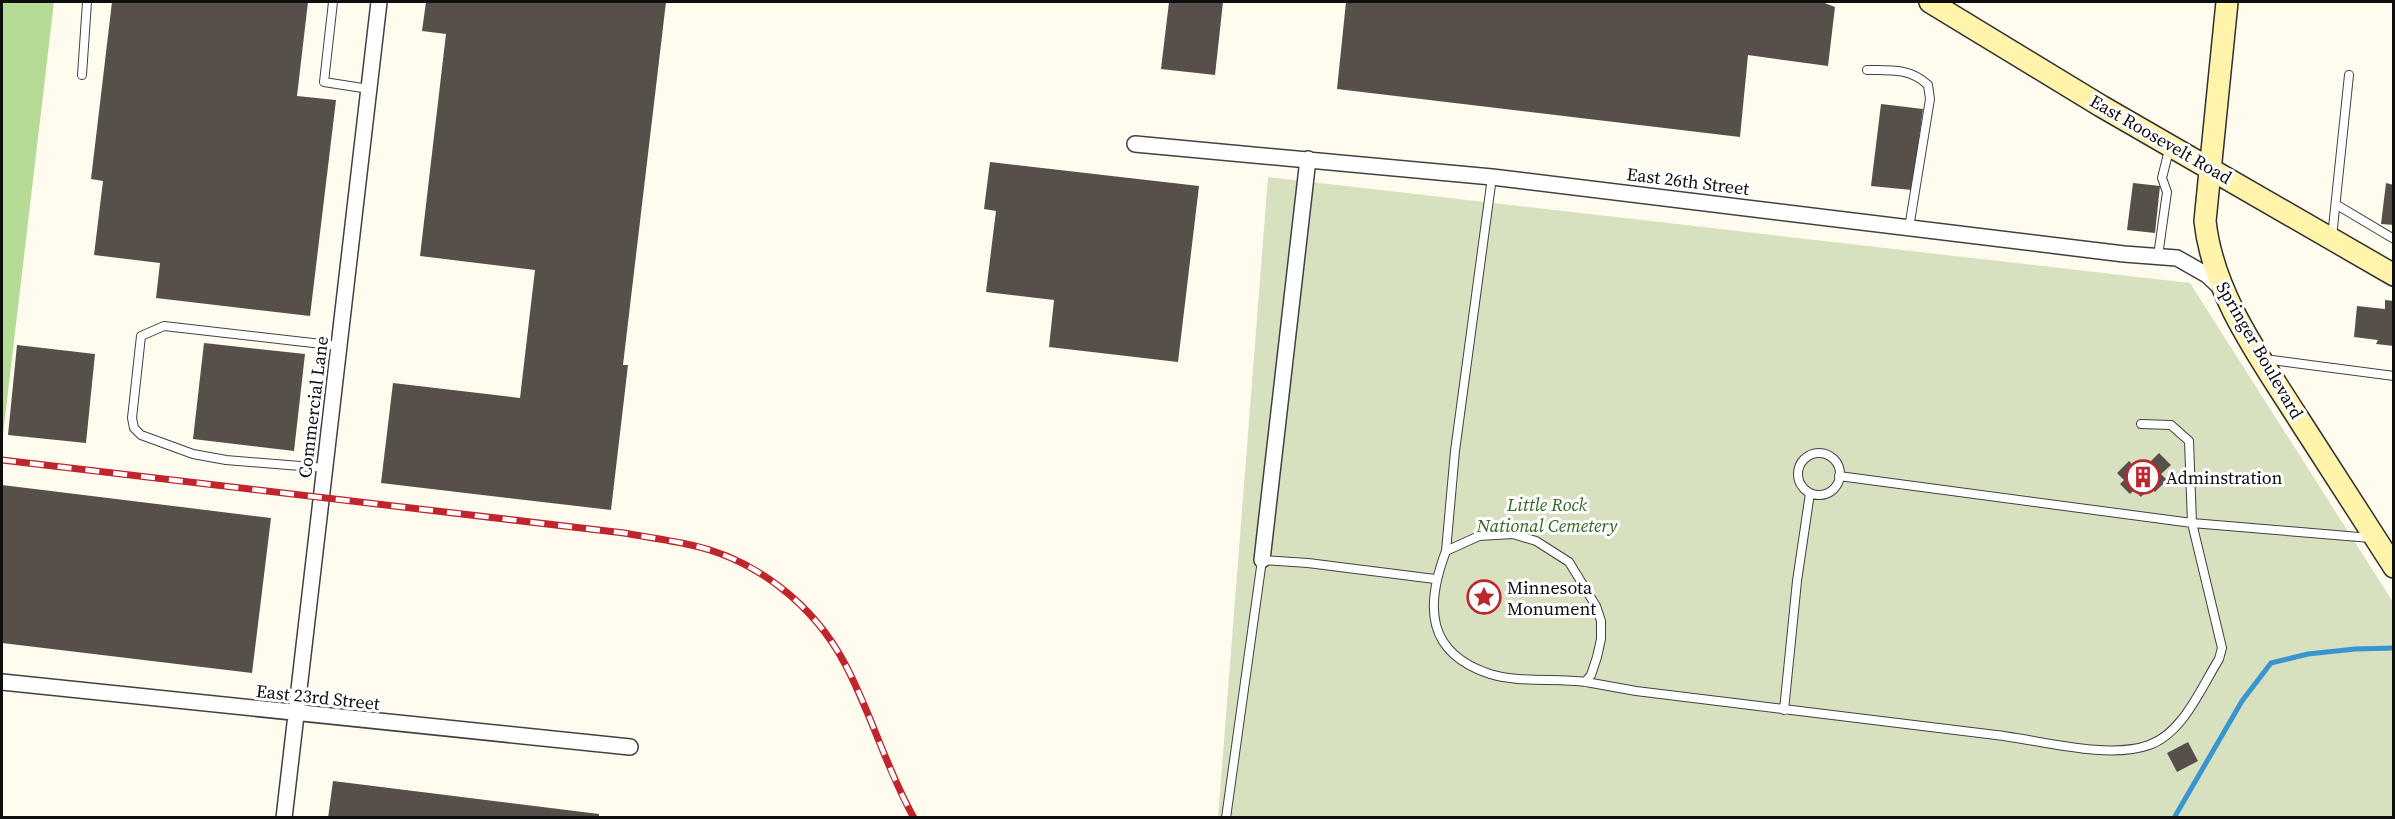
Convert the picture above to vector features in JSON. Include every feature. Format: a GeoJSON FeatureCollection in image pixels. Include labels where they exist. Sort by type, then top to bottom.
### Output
{"type":"FeatureCollection","features":[{"type":"Feature","properties":{"kind":"main road","name":"East Roosevelt Road"},"geometry":{"type":"LineString","coordinates":[[1930,2],[2101,106],[2394,275]]}},
{"type":"Feature","properties":{"kind":"main road","name":"Springer Boulevard"},"geometry":{"type":"LineString","coordinates":[[2227,2],[2205,221],[2214,268],[2260,358],[2394,567]]}},
{"type":"Feature","properties":{"kind":"street","name":"Commercial Lane"},"geometry":{"type":"LineString","coordinates":[[284,818],[379,2]]}},
{"type":"Feature","properties":{"kind":"street","name":"East 26th Street"},"geometry":{"type":"LineString","coordinates":[[1135,144],[1492,177],[2177,258],[2207,275],[2224,291]]}},
{"type":"Feature","properties":{"kind":"street"},"geometry":{"type":"LineString","coordinates":[[1262,560],[1308,159]]}},
{"type":"Feature","properties":{"kind":"street","name":"East 23rd Street"},"geometry":{"type":"LineString","coordinates":[[2,682],[630,747]]}},
{"type":"Feature","properties":{"kind":"lane"},"geometry":{"type":"LineString","coordinates":[[82,75],[87,2]]}},
{"type":"Feature","properties":{"kind":"lane"},"geometry":{"type":"LineString","coordinates":[[333,2],[324,82],[369,89]]}},
{"type":"Feature","properties":{"kind":"lane"},"geometry":{"type":"LineString","coordinates":[[1867,70],[1903,70],[1921,78],[1928,85],[1929,99],[1909,228]]}},
{"type":"Feature","properties":{"kind":"lane"},"geometry":{"type":"LineString","coordinates":[[2332,239],[2349,75]]}},
{"type":"Feature","properties":{"kind":"lane"},"geometry":{"type":"LineString","coordinates":[[2158,256],[2167,192],[2162,178],[2170,145]]}},
{"type":"Feature","properties":{"kind":"lane"},"geometry":{"type":"LineString","coordinates":[[1492,177],[1455,451],[1446,551],[1435,579],[1433,613],[1438,634],[1448,650],[1470,665],[1491,674],[1585,682],[1636,691],[2089,748],[2135,750],[2152,744],[2172,732],[2219,659],[2222,648],[2192,523],[2189,441],[2171,425],[2141,424]]}},
{"type":"Feature","properties":{"kind":"lane"},"geometry":{"type":"LineString","coordinates":[[2337,205],[2394,239]]}},
{"type":"Feature","properties":{"kind":"lane"},"geometry":{"type":"LineString","coordinates":[[325,468],[226,460],[193,454],[141,435],[134,428],[132,418],[141,336],[164,326],[339,346]]}},
{"type":"Feature","properties":{"kind":"lane"},"geometry":{"type":"LineString","coordinates":[[2260,358],[2394,376]]}},
{"type":"Feature","properties":{"kind":"lane"},"geometry":{"type":"LineString","coordinates":[[1811,454],[1825,454],[1831,457],[1839,469],[1839,476],[1834,488],[1829,492],[1810,493],[1800,484],[1798,470],[1805,458],[1811,454]]}},
{"type":"Feature","properties":{"kind":"lane"},"geometry":{"type":"LineString","coordinates":[[1839,476],[2192,523],[2375,538]]}},
{"type":"Feature","properties":{"kind":"lane"},"geometry":{"type":"LineString","coordinates":[[1784,710],[1797,581],[1810,493]]}},
{"type":"Feature","properties":{"kind":"lane"},"geometry":{"type":"LineString","coordinates":[[1446,551],[1479,536],[1513,534],[1536,541],[1569,562],[1596,606],[1601,621],[1601,639],[1597,657],[1592,675],[1585,682]]}},
{"type":"Feature","properties":{"kind":"lane"},"geometry":{"type":"LineString","coordinates":[[1226,818],[1262,560],[1308,563],[1435,579]]}},
{"type":"Feature","properties":{"kind":"green space"},"geometry":{"type":"Polygon","coordinates":[[[2,2],[54,2],[2,443],[2,2]]]}},
{"type":"Feature","properties":{"kind":"green space","name":"Little Rock National Cemetery"},"geometry":{"type":"Polygon","coordinates":[[[1268,177],[2190,283],[2393,602],[2393,817],[1218,818],[1268,177]]]}},
{"type":"Feature","properties":{"kind":"building"},"geometry":{"type":"Polygon","coordinates":[[[112,2],[308,2],[297,96],[336,100],[310,316],[156,298],[160,263],[94,255],[103,181],[91,179],[112,2]]]}},
{"type":"Feature","properties":{"kind":"building"},"geometry":{"type":"Polygon","coordinates":[[[426,2],[666,2],[623,365],[628,365],[611,510],[381,483],[393,383],[520,398],[535,270],[420,256],[446,34],[422,31],[426,2]]]}},
{"type":"Feature","properties":{"kind":"building"},"geometry":{"type":"Polygon","coordinates":[[[1169,2],[1223,2],[1215,75],[1161,69],[1169,2]]]}},
{"type":"Feature","properties":{"kind":"building"},"geometry":{"type":"Polygon","coordinates":[[[1346,2],[1822,2],[1835,7],[1828,66],[1748,55],[1740,137],[1337,89],[1346,2]]]}},
{"type":"Feature","properties":{"kind":"building"},"geometry":{"type":"Polygon","coordinates":[[[1881,104],[1923,109],[1912,190],[1871,186],[1881,104]]]}},
{"type":"Feature","properties":{"kind":"building"},"geometry":{"type":"Polygon","coordinates":[[[990,162],[1199,186],[1178,362],[1049,347],[1054,300],[986,292],[996,211],[984,209],[990,162]]]}},
{"type":"Feature","properties":{"kind":"building"},"geometry":{"type":"Polygon","coordinates":[[[2133,183],[2160,186],[2155,233],[2127,230],[2133,183]]]}},
{"type":"Feature","properties":{"kind":"building"},"geometry":{"type":"Polygon","coordinates":[[[2386,183],[2394,185],[2394,225],[2381,224],[2386,183]]]}},
{"type":"Feature","properties":{"kind":"building"},"geometry":{"type":"Polygon","coordinates":[[[2385,300],[2394,301],[2394,346],[2376,344],[2378,340],[2354,337],[2357,306],[2385,309],[2385,300]]]}},
{"type":"Feature","properties":{"kind":"building"},"geometry":{"type":"Polygon","coordinates":[[[204,343],[305,354],[294,451],[193,439],[204,343]]]}},
{"type":"Feature","properties":{"kind":"building"},"geometry":{"type":"Polygon","coordinates":[[[17,345],[95,354],[86,443],[8,435],[17,345]]]}},
{"type":"Feature","properties":{"kind":"building","name":"Adminstration"},"geometry":{"type":"Polygon","coordinates":[[[2159,453],[2171,465],[2161,474],[2167,480],[2155,492],[2150,487],[2141,497],[2134,490],[2130,494],[2120,484],[2124,480],[2117,473],[2129,461],[2140,472],[2159,453]]]}},
{"type":"Feature","properties":{"kind":"building"},"geometry":{"type":"Polygon","coordinates":[[[2,485],[271,518],[252,673],[2,643],[2,485]]]}},
{"type":"Feature","properties":{"kind":"building"},"geometry":{"type":"Polygon","coordinates":[[[2188,742],[2198,761],[2177,772],[2167,753],[2188,742]]]}},
{"type":"Feature","properties":{"kind":"building"},"geometry":{"type":"Polygon","coordinates":[[[333,781],[599,814],[599,818],[328,818],[333,781]]]}},
{"type":"Feature","properties":{"kind":"waterway"},"geometry":{"type":"LineString","coordinates":[[2174,818],[2242,701],[2271,663],[2308,654],[2394,648]]}},
{"type":"Feature","properties":{"kind":"railway"},"geometry":{"type":"LineString","coordinates":[[2,460],[624,533],[683,543],[738,561],[760,573],[800,604],[832,643],[863,702],[895,780],[914,818]]}},
{"type":"Feature","properties":{"kind":"place","name":"Adminstration"},"geometry":{"type":"Point","coordinates":[2143,477]}},
{"type":"Feature","properties":{"kind":"place","name":"Minnesota Monument"},"geometry":{"type":"Point","coordinates":[1484,597]}}]}
